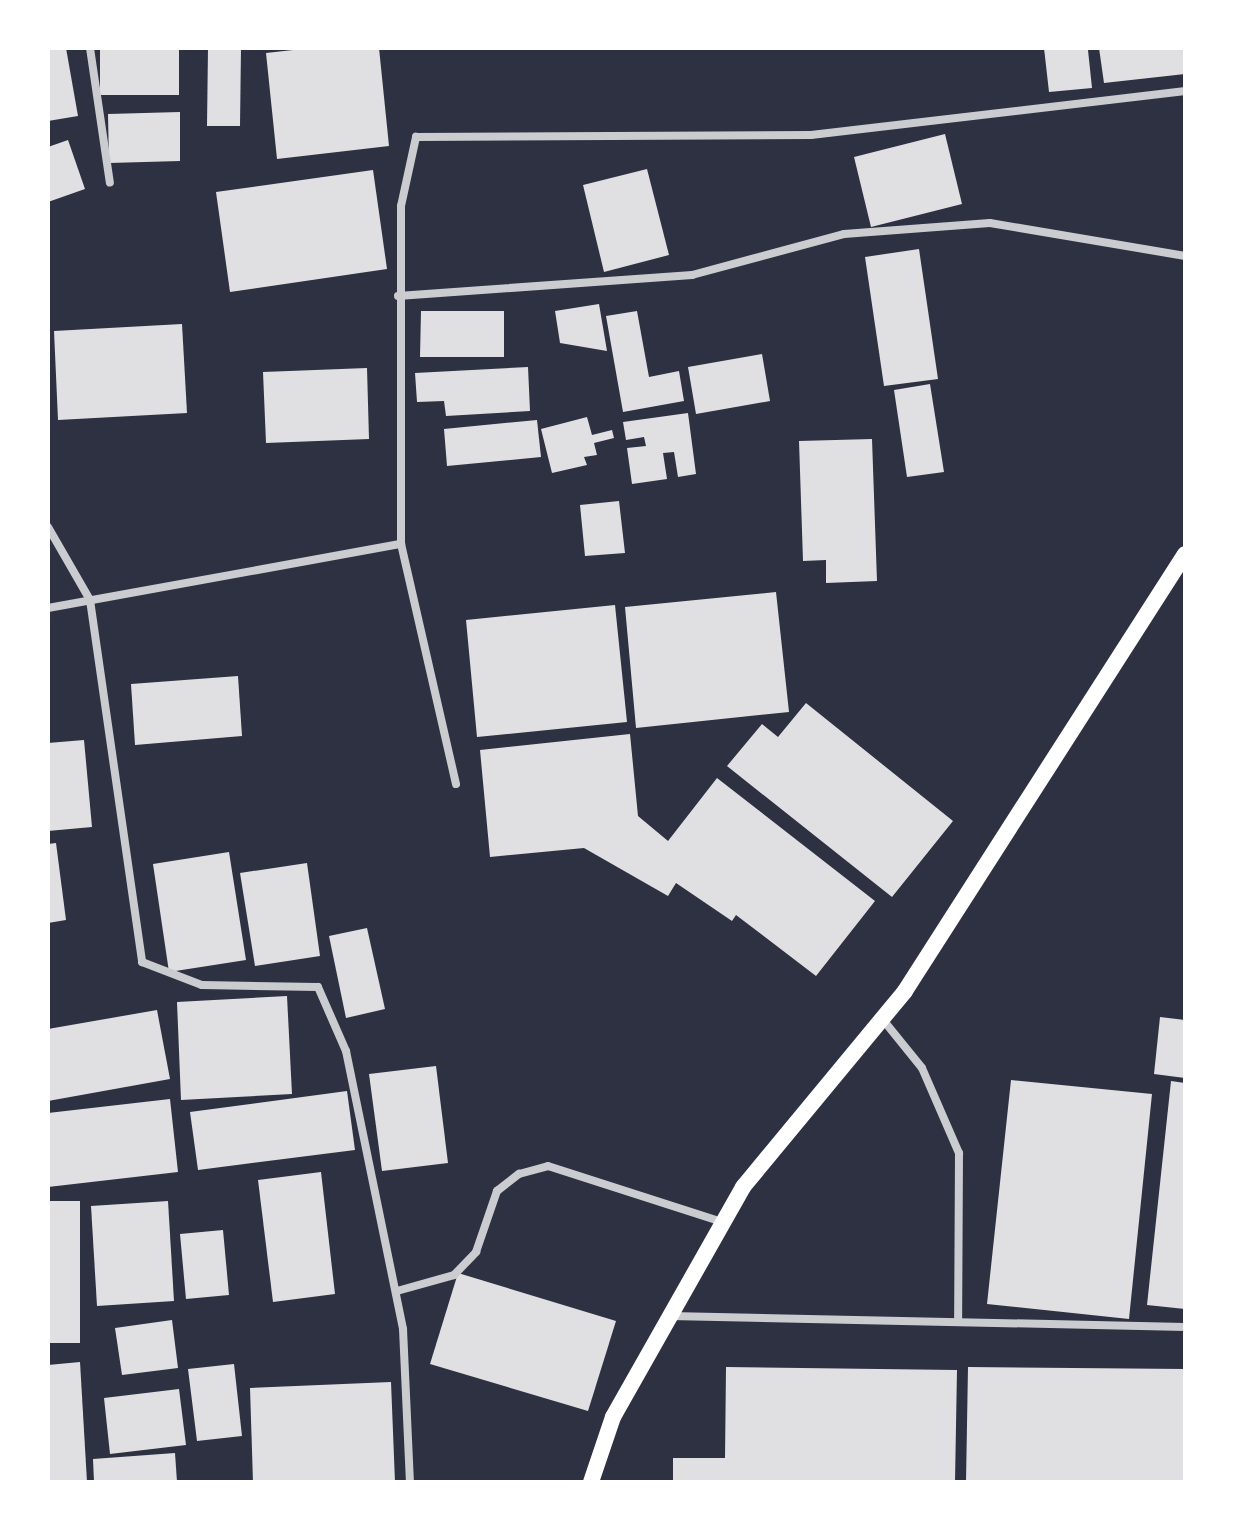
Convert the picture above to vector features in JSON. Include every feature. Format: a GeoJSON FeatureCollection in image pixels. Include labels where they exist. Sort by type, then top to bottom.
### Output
{"type":"FeatureCollection","features":[{"type":"Feature","properties":{"kind":"main road"},"geometry":{"type":"LineString","coordinates":[[591,1482],[613,1417],[743,1187],[884,1021],[1185,554]]}},
{"type":"Feature","properties":{"kind":"street"},"geometry":{"type":"LineString","coordinates":[[90,48],[110,183]]}},
{"type":"Feature","properties":{"kind":"street"},"geometry":{"type":"LineString","coordinates":[[456,784],[401,544],[398,296],[401,206],[416,137],[811,135],[1185,91]]}},
{"type":"Feature","properties":{"kind":"street"},"geometry":{"type":"LineString","coordinates":[[398,296],[692,275],[844,234],[990,223],[1185,256]]}},
{"type":"Feature","properties":{"kind":"street"},"geometry":{"type":"LineString","coordinates":[[48,527],[90,600],[142,962],[202,985],[318,987],[346,1051],[397,1291],[410,1482]]}},
{"type":"Feature","properties":{"kind":"street"},"geometry":{"type":"LineString","coordinates":[[48,608],[401,544]]}},
{"type":"Feature","properties":{"kind":"street"},"geometry":{"type":"LineString","coordinates":[[884,1021],[922,1068],[959,1153],[958,1321]]}},
{"type":"Feature","properties":{"kind":"street"},"geometry":{"type":"LineString","coordinates":[[397,1291],[454,1275],[476,1252],[497,1191],[519,1174],[548,1166],[722,1222]]}},
{"type":"Feature","properties":{"kind":"street"},"geometry":{"type":"LineString","coordinates":[[669,1316],[1185,1327]]}},
{"type":"Feature","properties":{"kind":"building"},"geometry":{"type":"Polygon","coordinates":[[[48,48],[66,48],[78,116],[48,121],[48,48]]]}},
{"type":"Feature","properties":{"kind":"building"},"geometry":{"type":"Polygon","coordinates":[[[100,48],[179,48],[179,95],[100,95],[100,48]]]}},
{"type":"Feature","properties":{"kind":"building"},"geometry":{"type":"Polygon","coordinates":[[[208,48],[241,48],[240,126],[207,126],[208,48]]]}},
{"type":"Feature","properties":{"kind":"building"},"geometry":{"type":"Polygon","coordinates":[[[311,48],[379,48],[389,146],[277,159],[266,53],[311,48]]]}},
{"type":"Feature","properties":{"kind":"building"},"geometry":{"type":"Polygon","coordinates":[[[1044,48],[1088,50],[1092,88],[1049,92],[1044,48]]]}},
{"type":"Feature","properties":{"kind":"building"},"geometry":{"type":"Polygon","coordinates":[[[1099,48],[1185,48],[1185,74],[1104,83],[1099,48]]]}},
{"type":"Feature","properties":{"kind":"building"},"geometry":{"type":"Polygon","coordinates":[[[180,112],[180,161],[109,163],[108,114],[180,112]]]}},
{"type":"Feature","properties":{"kind":"building"},"geometry":{"type":"Polygon","coordinates":[[[945,134],[962,204],[871,227],[854,157],[945,134]]]}},
{"type":"Feature","properties":{"kind":"building"},"geometry":{"type":"Polygon","coordinates":[[[68,140],[85,189],[48,202],[48,147],[68,140]]]}},
{"type":"Feature","properties":{"kind":"building"},"geometry":{"type":"Polygon","coordinates":[[[647,169],[669,255],[604,272],[583,185],[647,169]]]}},
{"type":"Feature","properties":{"kind":"building"},"geometry":{"type":"Polygon","coordinates":[[[373,170],[387,269],[230,292],[216,192],[373,170]]]}},
{"type":"Feature","properties":{"kind":"building"},"geometry":{"type":"Polygon","coordinates":[[[919,249],[938,379],[884,386],[865,257],[919,249]]]}},
{"type":"Feature","properties":{"kind":"building"},"geometry":{"type":"Polygon","coordinates":[[[599,304],[607,351],[560,343],[555,311],[599,304]]]}},
{"type":"Feature","properties":{"kind":"building"},"geometry":{"type":"Polygon","coordinates":[[[421,311],[504,311],[504,357],[420,357],[421,311]]]}},
{"type":"Feature","properties":{"kind":"building"},"geometry":{"type":"Polygon","coordinates":[[[637,311],[649,377],[679,371],[684,401],[623,412],[606,316],[637,311]]]}},
{"type":"Feature","properties":{"kind":"building"},"geometry":{"type":"Polygon","coordinates":[[[182,324],[187,413],[58,420],[54,331],[182,324]]]}},
{"type":"Feature","properties":{"kind":"building"},"geometry":{"type":"Polygon","coordinates":[[[762,354],[770,401],[696,414],[688,367],[762,354]]]}},
{"type":"Feature","properties":{"kind":"building"},"geometry":{"type":"Polygon","coordinates":[[[528,367],[530,411],[446,416],[444,401],[417,402],[415,373],[528,367]]]}},
{"type":"Feature","properties":{"kind":"building"},"geometry":{"type":"Polygon","coordinates":[[[367,368],[369,439],[266,443],[263,372],[367,368]]]}},
{"type":"Feature","properties":{"kind":"building"},"geometry":{"type":"Polygon","coordinates":[[[930,384],[944,472],[907,477],[894,390],[930,384]]]}},
{"type":"Feature","properties":{"kind":"building"},"geometry":{"type":"Polygon","coordinates":[[[688,413],[696,474],[678,477],[674,452],[663,453],[667,479],[632,484],[627,448],[646,446],[644,437],[626,440],[623,422],[688,413]]]}},
{"type":"Feature","properties":{"kind":"building"},"geometry":{"type":"Polygon","coordinates":[[[587,417],[592,435],[612,430],[614,438],[594,443],[597,455],[584,457],[587,465],[552,473],[541,429],[587,417]]]}},
{"type":"Feature","properties":{"kind":"building"},"geometry":{"type":"Polygon","coordinates":[[[537,420],[541,457],[447,466],[444,429],[537,420]]]}},
{"type":"Feature","properties":{"kind":"building"},"geometry":{"type":"Polygon","coordinates":[[[872,439],[877,581],[826,583],[826,560],[803,561],[799,441],[872,439]]]}},
{"type":"Feature","properties":{"kind":"building"},"geometry":{"type":"Polygon","coordinates":[[[619,501],[625,553],[585,556],[580,505],[619,501]]]}},
{"type":"Feature","properties":{"kind":"building"},"geometry":{"type":"Polygon","coordinates":[[[776,592],[789,712],[636,728],[625,607],[776,592]]]}},
{"type":"Feature","properties":{"kind":"building"},"geometry":{"type":"Polygon","coordinates":[[[615,605],[627,722],[477,737],[466,620],[615,605]]]}},
{"type":"Feature","properties":{"kind":"building"},"geometry":{"type":"Polygon","coordinates":[[[238,676],[242,736],[135,745],[131,684],[238,676]]]}},
{"type":"Feature","properties":{"kind":"building"},"geometry":{"type":"Polygon","coordinates":[[[806,703],[953,821],[892,897],[727,766],[762,724],[778,737],[806,703]]]}},
{"type":"Feature","properties":{"kind":"building"},"geometry":{"type":"Polygon","coordinates":[[[630,734],[638,816],[668,841],[717,778],[875,901],[816,976],[736,915],[732,921],[676,883],[668,896],[584,848],[490,857],[480,750],[630,734]]]}},
{"type":"Feature","properties":{"kind":"building"},"geometry":{"type":"Polygon","coordinates":[[[84,740],[92,827],[48,831],[48,743],[84,740]]]}},
{"type":"Feature","properties":{"kind":"building"},"geometry":{"type":"Polygon","coordinates":[[[56,843],[66,920],[48,923],[48,844],[56,843]]]}},
{"type":"Feature","properties":{"kind":"building"},"geometry":{"type":"Polygon","coordinates":[[[229,852],[246,960],[169,972],[153,864],[229,852]]]}},
{"type":"Feature","properties":{"kind":"building"},"geometry":{"type":"Polygon","coordinates":[[[307,863],[320,956],[255,966],[240,873],[307,863]]]}},
{"type":"Feature","properties":{"kind":"building"},"geometry":{"type":"Polygon","coordinates":[[[367,928],[385,1009],[346,1018],[329,936],[367,928]]]}},
{"type":"Feature","properties":{"kind":"building"},"geometry":{"type":"Polygon","coordinates":[[[287,996],[292,1094],[181,1100],[177,1002],[287,996]]]}},
{"type":"Feature","properties":{"kind":"building"},"geometry":{"type":"Polygon","coordinates":[[[157,1010],[170,1079],[48,1101],[48,1029],[157,1010]]]}},
{"type":"Feature","properties":{"kind":"building"},"geometry":{"type":"Polygon","coordinates":[[[1160,1017],[1185,1020],[1185,1078],[1154,1074],[1160,1017]]]}},
{"type":"Feature","properties":{"kind":"building"},"geometry":{"type":"Polygon","coordinates":[[[436,1066],[448,1163],[382,1171],[369,1074],[436,1066]]]}},
{"type":"Feature","properties":{"kind":"building"},"geometry":{"type":"Polygon","coordinates":[[[1011,1080],[1152,1094],[1129,1319],[987,1304],[1011,1080]]]}},
{"type":"Feature","properties":{"kind":"building"},"geometry":{"type":"Polygon","coordinates":[[[1171,1081],[1185,1083],[1185,1309],[1147,1305],[1171,1081]]]}},
{"type":"Feature","properties":{"kind":"building"},"geometry":{"type":"Polygon","coordinates":[[[347,1091],[355,1150],[198,1170],[190,1112],[347,1091]]]}},
{"type":"Feature","properties":{"kind":"building"},"geometry":{"type":"Polygon","coordinates":[[[170,1099],[178,1172],[48,1187],[48,1113],[170,1099]]]}},
{"type":"Feature","properties":{"kind":"building"},"geometry":{"type":"Polygon","coordinates":[[[321,1172],[335,1294],[273,1302],[258,1180],[321,1172]]]}},
{"type":"Feature","properties":{"kind":"building"},"geometry":{"type":"Polygon","coordinates":[[[48,1201],[80,1201],[80,1343],[48,1343],[48,1201]]]}},
{"type":"Feature","properties":{"kind":"building"},"geometry":{"type":"Polygon","coordinates":[[[168,1201],[174,1301],[97,1306],[91,1206],[168,1201]]]}},
{"type":"Feature","properties":{"kind":"building"},"geometry":{"type":"Polygon","coordinates":[[[223,1230],[229,1295],[186,1299],[180,1234],[223,1230]]]}},
{"type":"Feature","properties":{"kind":"building"},"geometry":{"type":"Polygon","coordinates":[[[458,1273],[616,1321],[588,1411],[430,1364],[458,1273]]]}},
{"type":"Feature","properties":{"kind":"building"},"geometry":{"type":"Polygon","coordinates":[[[172,1320],[178,1368],[122,1375],[115,1328],[172,1320]]]}},
{"type":"Feature","properties":{"kind":"building"},"geometry":{"type":"Polygon","coordinates":[[[80,1362],[87,1482],[48,1482],[48,1365],[80,1362]]]}},
{"type":"Feature","properties":{"kind":"building"},"geometry":{"type":"Polygon","coordinates":[[[234,1364],[242,1436],[197,1441],[188,1369],[234,1364]]]}},
{"type":"Feature","properties":{"kind":"building"},"geometry":{"type":"Polygon","coordinates":[[[726,1367],[957,1370],[955,1482],[673,1482],[673,1458],[725,1458],[726,1367]]]}},
{"type":"Feature","properties":{"kind":"building"},"geometry":{"type":"Polygon","coordinates":[[[968,1367],[1185,1369],[1185,1482],[966,1482],[968,1367]]]}},
{"type":"Feature","properties":{"kind":"building"},"geometry":{"type":"Polygon","coordinates":[[[391,1382],[395,1482],[253,1482],[250,1388],[391,1382]]]}},
{"type":"Feature","properties":{"kind":"building"},"geometry":{"type":"Polygon","coordinates":[[[179,1389],[186,1445],[110,1454],[104,1398],[179,1389]]]}},
{"type":"Feature","properties":{"kind":"building"},"geometry":{"type":"Polygon","coordinates":[[[175,1453],[177,1482],[94,1482],[93,1459],[175,1453]]]}}]}
